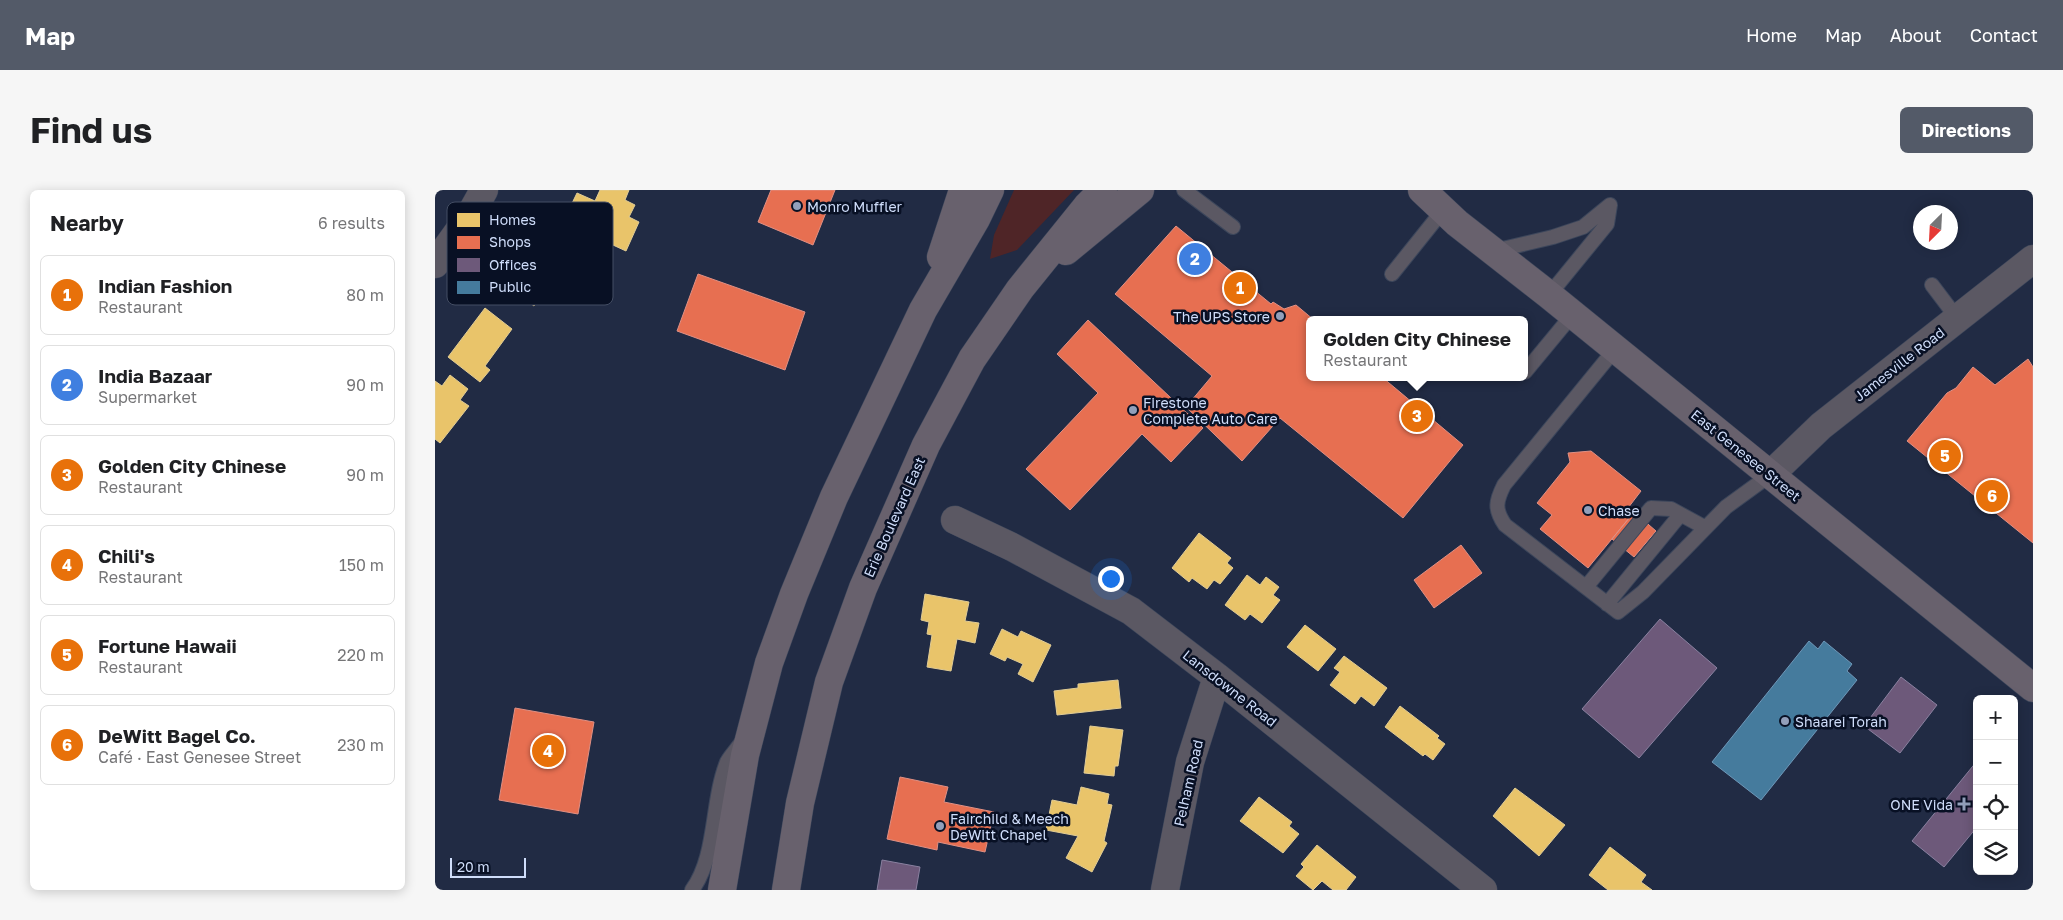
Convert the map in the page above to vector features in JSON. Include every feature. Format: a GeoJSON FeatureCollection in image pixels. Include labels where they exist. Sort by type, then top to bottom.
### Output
{"type":"FeatureCollection","features":[{"type":"Feature","properties":{"kind":"main road"},"geometry":{"type":"LineString","coordinates":[[923,310],[963,190]]}},
{"type":"Feature","properties":{"kind":"main road"},"geometry":{"type":"LineString","coordinates":[[722,890],[752,729],[769,663],[794,594],[834,497],[923,310],[991,190]]}},
{"type":"Feature","properties":{"kind":"main road","name":"Erie Boulevard East"},"geometry":{"type":"LineString","coordinates":[[786,890],[800,803],[829,682],[863,588],[926,445],[953,391],[972,359],[1021,289],[1087,206],[1103,190]]}},
{"type":"Feature","properties":{"kind":"main road"},"geometry":{"type":"LineString","coordinates":[[1021,289],[1140,190]]}},
{"type":"Feature","properties":{"kind":"main road","name":"East Genesee Street"},"geometry":{"type":"LineString","coordinates":[[1405,190],[1448,218],[1549,294],[2033,688]]}},
{"type":"Feature","properties":{"kind":"main road","name":"East Genesee Street"},"geometry":{"type":"LineString","coordinates":[[1422,190],[1448,218]]}},
{"type":"Feature","properties":{"kind":"street"},"geometry":{"type":"LineString","coordinates":[[477,202],[484,190]]}},
{"type":"Feature","properties":{"kind":"street"},"geometry":{"type":"LineString","coordinates":[[435,264],[447,247]]}},
{"type":"Feature","properties":{"kind":"street","name":"Jamesville Road"},"geometry":{"type":"LineString","coordinates":[[1770,475],[1821,426],[2033,259]]}},
{"type":"Feature","properties":{"kind":"street","name":"Lansdowne Road"},"geometry":{"type":"LineString","coordinates":[[955,520],[1012,547],[1131,611],[1217,677],[1483,890]]}},
{"type":"Feature","properties":{"kind":"street","name":"Pelham Road"},"geometry":{"type":"LineString","coordinates":[[1165,890],[1190,762],[1217,677]]}},
{"type":"Feature","properties":{"kind":"lane"},"geometry":{"type":"LineString","coordinates":[[1184,190],[1233,227]]}},
{"type":"Feature","properties":{"kind":"lane"},"geometry":{"type":"LineString","coordinates":[[1493,251],[1553,237],[1583,227],[1610,205],[1607,224],[1549,294]]}},
{"type":"Feature","properties":{"kind":"lane"},"geometry":{"type":"LineString","coordinates":[[1392,274],[1448,218]]}},
{"type":"Feature","properties":{"kind":"lane"},"geometry":{"type":"LineString","coordinates":[[1932,285],[1957,318]]}},
{"type":"Feature","properties":{"kind":"lane"},"geometry":{"type":"LineString","coordinates":[[1528,368],[1573,314]]}},
{"type":"Feature","properties":{"kind":"lane"},"geometry":{"type":"LineString","coordinates":[[1616,348],[1504,485],[1498,498],[1497,514],[1505,525],[1618,612],[1643,592],[1704,527],[1726,507],[1770,475]]}},
{"type":"Feature","properties":{"kind":"lane"},"geometry":{"type":"LineString","coordinates":[[1586,587],[1651,508],[1671,509],[1704,527]]}},
{"type":"Feature","properties":{"kind":"lane"},"geometry":{"type":"LineString","coordinates":[[1607,604],[1680,514]]}},
{"type":"Feature","properties":{"kind":"lane"},"geometry":{"type":"LineString","coordinates":[[692,890],[706,860],[716,802],[728,761],[752,729]]}},
{"type":"Feature","properties":{"kind":"shaded area"},"geometry":{"type":"Polygon","coordinates":[[[1014,190],[1074,190],[1017,250],[990,259],[994,235],[1014,190]]]}},
{"type":"Feature","properties":{"kind":"building: Homes"},"geometry":{"type":"Polygon","coordinates":[[[600,190],[629,190],[625,200],[635,205],[629,217],[639,222],[626,251],[613,245],[613,202],[573,202],[577,193],[595,201],[600,190]]]}},
{"type":"Feature","properties":{"kind":"building: Homes"},"geometry":{"type":"Polygon","coordinates":[[[485,308],[512,329],[485,366],[490,370],[480,382],[448,357],[485,308]]]}},
{"type":"Feature","properties":{"kind":"building: Homes"},"geometry":{"type":"Polygon","coordinates":[[[450,375],[468,389],[460,400],[469,406],[440,443],[435,439],[435,381],[442,386],[450,375]]]}},
{"type":"Feature","properties":{"kind":"building: Homes"},"geometry":{"type":"Polygon","coordinates":[[[1199,533],[1231,558],[1227,563],[1233,568],[1220,584],[1214,580],[1207,589],[1192,578],[1189,582],[1172,568],[1199,533]]]}},
{"type":"Feature","properties":{"kind":"building: Homes"},"geometry":{"type":"Polygon","coordinates":[[[1247,575],[1260,585],[1266,577],[1279,587],[1273,595],[1280,600],[1262,623],[1250,614],[1245,620],[1225,605],[1247,575]]]}},
{"type":"Feature","properties":{"kind":"building: Homes"},"geometry":{"type":"Polygon","coordinates":[[[925,594],[969,602],[965,621],[979,623],[975,643],[957,639],[951,671],[927,667],[932,635],[927,634],[929,622],[921,620],[925,594]]]}},
{"type":"Feature","properties":{"kind":"building: Homes"},"geometry":{"type":"Polygon","coordinates":[[[1305,625],[1336,649],[1318,671],[1287,647],[1305,625]]]}},
{"type":"Feature","properties":{"kind":"building: Homes"},"geometry":{"type":"Polygon","coordinates":[[[1002,629],[1018,637],[1021,631],[1051,645],[1033,682],[1018,674],[1023,664],[1007,657],[1005,661],[990,654],[1002,629]]]}},
{"type":"Feature","properties":{"kind":"building: Homes"},"geometry":{"type":"Polygon","coordinates":[[[1344,656],[1387,688],[1374,706],[1361,696],[1355,704],[1330,685],[1340,672],[1334,668],[1344,656]]]}},
{"type":"Feature","properties":{"kind":"building: Homes"},"geometry":{"type":"Polygon","coordinates":[[[1118,680],[1121,708],[1057,715],[1054,691],[1078,688],[1078,684],[1118,680]]]}},
{"type":"Feature","properties":{"kind":"building: Homes"},"geometry":{"type":"Polygon","coordinates":[[[1400,706],[1439,736],[1437,738],[1445,744],[1433,760],[1425,754],[1423,756],[1385,727],[1400,706]]]}},
{"type":"Feature","properties":{"kind":"building: Homes"},"geometry":{"type":"Polygon","coordinates":[[[1090,726],[1123,730],[1118,766],[1115,766],[1114,776],[1084,773],[1090,726]]]}},
{"type":"Feature","properties":{"kind":"building: Homes"},"geometry":{"type":"Polygon","coordinates":[[[1081,787],[1109,794],[1107,804],[1112,805],[1104,841],[1107,843],[1092,872],[1066,858],[1078,836],[1046,830],[1052,800],[1077,805],[1081,787]]]}},
{"type":"Feature","properties":{"kind":"building: Homes"},"geometry":{"type":"Polygon","coordinates":[[[1515,788],[1565,825],[1539,856],[1493,816],[1515,788]]]}},
{"type":"Feature","properties":{"kind":"building: Homes"},"geometry":{"type":"Polygon","coordinates":[[[1259,797],[1292,822],[1289,826],[1299,834],[1283,853],[1240,821],[1259,797]]]}},
{"type":"Feature","properties":{"kind":"building: Homes"},"geometry":{"type":"Polygon","coordinates":[[[1317,845],[1356,877],[1346,890],[1333,890],[1322,881],[1313,890],[1296,876],[1304,867],[1301,864],[1317,845]]]}},
{"type":"Feature","properties":{"kind":"building: Homes"},"geometry":{"type":"Polygon","coordinates":[[[1610,847],[1646,875],[1641,882],[1652,890],[1608,890],[1589,875],[1610,847]]]}},
{"type":"Feature","properties":{"kind":"building: Shops","name":"Monro Muffler"},"geometry":{"type":"Polygon","coordinates":[[[771,190],[835,190],[813,245],[758,222],[771,190]]]}},
{"type":"Feature","properties":{"kind":"building: Shops"},"geometry":{"type":"Polygon","coordinates":[[[1176,226],[1271,304],[1273,302],[1284,309],[1296,305],[1309,316],[1306,316],[1306,381],[1387,381],[1463,445],[1403,518],[1280,418],[1242,461],[1186,407],[1212,376],[1115,294],[1176,226]]]}},
{"type":"Feature","properties":{"kind":"building: Shops"},"geometry":{"type":"Polygon","coordinates":[[[698,274],[805,312],[785,370],[677,331],[698,274]]]}},
{"type":"Feature","properties":{"kind":"building: Shops","name":"Firestone Complete Auto Care"},"geometry":{"type":"Polygon","coordinates":[[[1088,320],[1203,428],[1171,462],[1142,434],[1070,510],[1026,469],[1098,393],[1057,354],[1088,320]]]}},
{"type":"Feature","properties":{"kind":"building: Shops"},"geometry":{"type":"Polygon","coordinates":[[[2028,359],[2033,367],[2033,543],[1907,441],[1947,393],[1956,388],[1973,367],[1995,385],[2028,359]]]}},
{"type":"Feature","properties":{"kind":"building: Shops","name":"Chase"},"geometry":{"type":"Polygon","coordinates":[[[1591,451],[1641,491],[1628,508],[1634,512],[1588,568],[1540,529],[1552,515],[1537,503],[1570,462],[1568,453],[1591,451]]]}},
{"type":"Feature","properties":{"kind":"building: Shops"},"geometry":{"type":"Polygon","coordinates":[[[1634,512],[1656,531],[1634,557],[1612,539],[1634,512]]]}},
{"type":"Feature","properties":{"kind":"building: Shops"},"geometry":{"type":"Polygon","coordinates":[[[1461,545],[1482,573],[1434,608],[1414,580],[1461,545]]]}},
{"type":"Feature","properties":{"kind":"building: Shops"},"geometry":{"type":"Polygon","coordinates":[[[515,708],[594,722],[578,814],[499,800],[515,708]]]}},
{"type":"Feature","properties":{"kind":"building: Shops","name":"Fairchild & Meech DeWitt Chapel"},"geometry":{"type":"Polygon","coordinates":[[[900,777],[948,787],[944,802],[994,812],[985,852],[938,842],[937,850],[887,839],[900,777]]]}},
{"type":"Feature","properties":{"kind":"building: Offices"},"geometry":{"type":"Polygon","coordinates":[[[1660,619],[1717,668],[1639,758],[1582,709],[1660,619]]]}},
{"type":"Feature","properties":{"kind":"building: Offices"},"geometry":{"type":"Polygon","coordinates":[[[1901,677],[1937,705],[1900,753],[1864,726],[1901,677]]]}},
{"type":"Feature","properties":{"kind":"building: Offices"},"geometry":{"type":"Polygon","coordinates":[[[1973,766],[1973,832],[1944,867],[1912,841],[1973,766]]]}},
{"type":"Feature","properties":{"kind":"building: Offices"},"geometry":{"type":"Polygon","coordinates":[[[882,860],[920,867],[916,890],[877,890],[882,860]]]}},
{"type":"Feature","properties":{"kind":"building: Public","name":"Shaarei Torah"},"geometry":{"type":"Polygon","coordinates":[[[1809,641],[1818,649],[1824,641],[1852,664],[1847,671],[1857,680],[1761,800],[1712,762],[1809,641]]]}},
{"type":"Feature","properties":{"kind":"place","name":"Monro Muffler"},"geometry":{"type":"Point","coordinates":[797,206]}},
{"type":"Feature","properties":{"kind":"place","name":"India Bazaar"},"geometry":{"type":"Point","coordinates":[1195,259]}},
{"type":"Feature","properties":{"kind":"place","name":"Indian Fashion"},"geometry":{"type":"Point","coordinates":[1240,288]}},
{"type":"Feature","properties":{"kind":"place","name":"The UPS Store"},"geometry":{"type":"Point","coordinates":[1280,316]}},
{"type":"Feature","properties":{"kind":"place","name":"Firestone Complete Auto Care"},"geometry":{"type":"Point","coordinates":[1133,410]}},
{"type":"Feature","properties":{"kind":"place","name":"Golden City Chinese"},"geometry":{"type":"Point","coordinates":[1417,416]}},
{"type":"Feature","properties":{"kind":"place","name":"Fortune Hawaii"},"geometry":{"type":"Point","coordinates":[1945,456]}},
{"type":"Feature","properties":{"kind":"place","name":"DeWitt Bagel Co."},"geometry":{"type":"Point","coordinates":[1992,496]}},
{"type":"Feature","properties":{"kind":"place","name":"Chase"},"geometry":{"type":"Point","coordinates":[1588,510]}},
{"type":"Feature","properties":{"kind":"place","name":"Shaarei Torah"},"geometry":{"type":"Point","coordinates":[1785,721]}},
{"type":"Feature","properties":{"kind":"place","name":"Chili's"},"geometry":{"type":"Point","coordinates":[548,751]}},
{"type":"Feature","properties":{"kind":"place","name":"ONE Vida"},"geometry":{"type":"Point","coordinates":[1964,804]}},
{"type":"Feature","properties":{"kind":"place","name":"Fairchild & Meech DeWitt Chapel"},"geometry":{"type":"Point","coordinates":[940,826]}}]}
